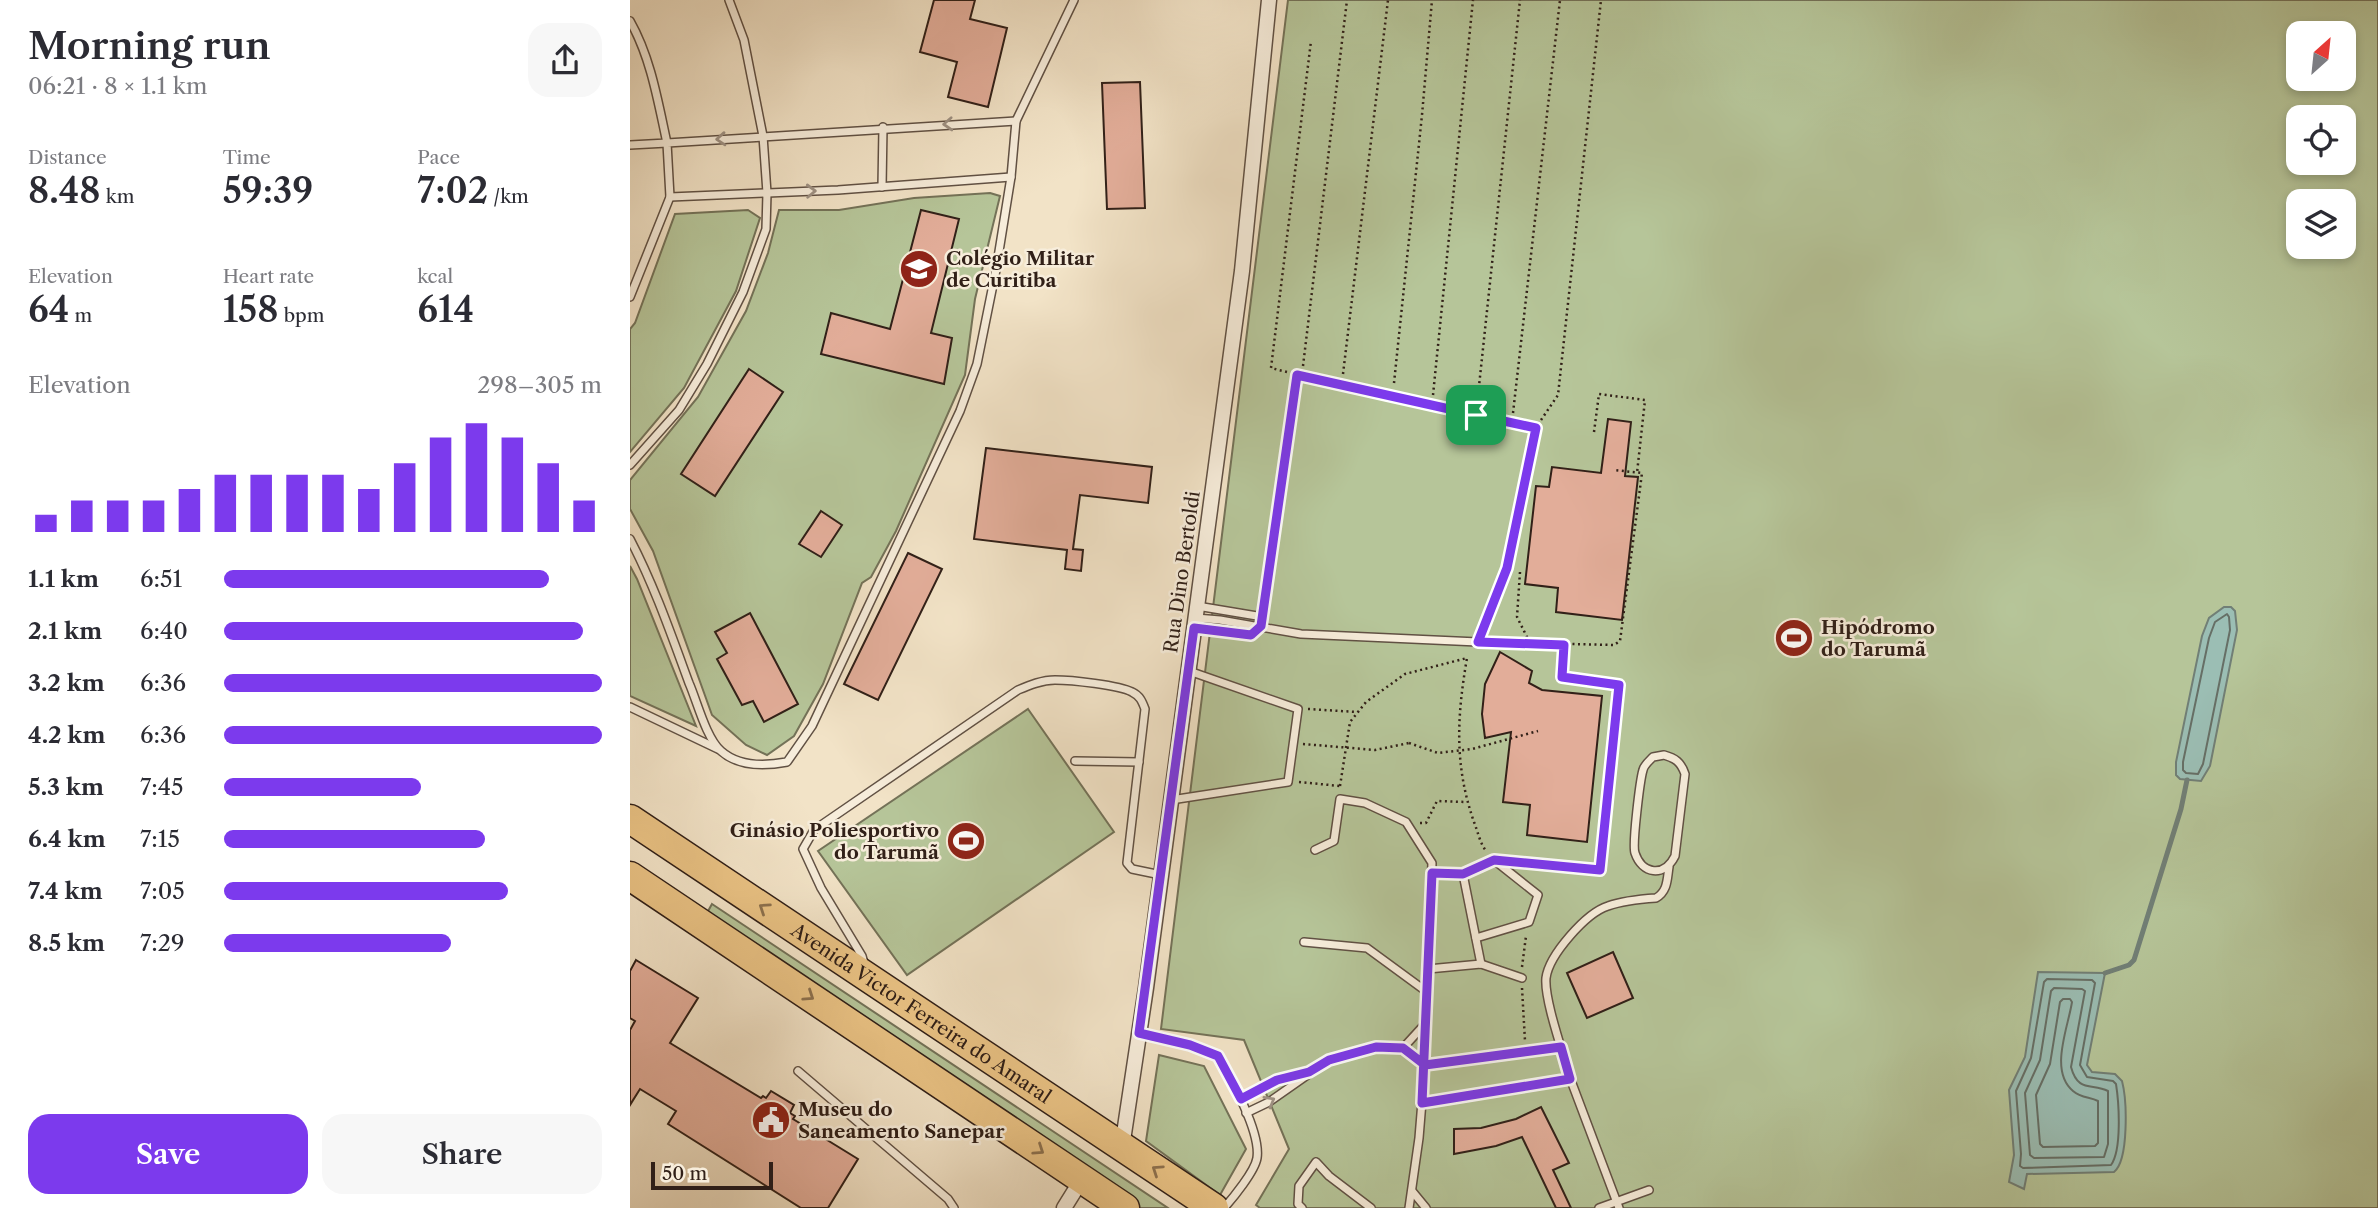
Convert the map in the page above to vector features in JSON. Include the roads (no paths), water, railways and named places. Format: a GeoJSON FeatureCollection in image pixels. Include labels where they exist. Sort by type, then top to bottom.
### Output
{"type":"FeatureCollection","features":[{"type":"Feature","properties":{"kind":"highway","name":"Avenida Victor Ferreira do Amaral"},"geometry":{"type":"LineString","coordinates":[[630,819],[1214,1208]]}},
{"type":"Feature","properties":{"kind":"highway"},"geometry":{"type":"LineString","coordinates":[[630,876],[1125,1208]]}},
{"type":"Feature","properties":{"kind":"street","name":"Rua Dino Bertoldi"},"geometry":{"type":"LineString","coordinates":[[1122,1147],[1242,271],[1269,0]]}},
{"type":"Feature","properties":{"kind":"street"},"geometry":{"type":"LineString","coordinates":[[1064,1208],[1082,1180]]}},
{"type":"Feature","properties":{"kind":"lane"},"geometry":{"type":"LineString","coordinates":[[630,465],[679,410],[707,364],[743,292],[766,229],[767,193],[763,136],[744,40],[729,0]]}},
{"type":"Feature","properties":{"kind":"lane"},"geometry":{"type":"LineString","coordinates":[[630,707],[737,760],[765,766],[787,762],[812,726],[960,411],[976,363],[996,270],[1011,177],[1016,121],[1074,0]]}},
{"type":"Feature","properties":{"kind":"lane"},"geometry":{"type":"LineString","coordinates":[[630,22],[639,37],[653,80],[667,143],[670,197],[630,297]]}},
{"type":"Feature","properties":{"kind":"lane"},"geometry":{"type":"LineString","coordinates":[[630,145],[883,127],[1016,121]]}},
{"type":"Feature","properties":{"kind":"lane"},"geometry":{"type":"LineString","coordinates":[[882,187],[883,127]]}},
{"type":"Feature","properties":{"kind":"lane"},"geometry":{"type":"LineString","coordinates":[[670,197],[882,187],[1011,177]]}},
{"type":"Feature","properties":{"kind":"lane"},"geometry":{"type":"LineString","coordinates":[[1196,617],[1251,635],[1261,626],[1299,375],[1536,428],[1507,568],[1478,642],[1301,634],[1261,626]]}},
{"type":"Feature","properties":{"kind":"lane"},"geometry":{"type":"LineString","coordinates":[[630,539],[648,572],[702,717],[720,750]]}},
{"type":"Feature","properties":{"kind":"lane"},"geometry":{"type":"LineString","coordinates":[[1196,617],[1263,617]]}},
{"type":"Feature","properties":{"kind":"lane"},"geometry":{"type":"LineString","coordinates":[[1170,800],[1288,782],[1298,709],[1189,671]]}},
{"type":"Feature","properties":{"kind":"lane"},"geometry":{"type":"LineString","coordinates":[[867,977],[862,956],[821,888],[803,849],[807,839],[814,830],[1018,690],[1039,682],[1055,680],[1118,688],[1142,699],[1145,709],[1127,863],[1132,869],[1161,875]]}},
{"type":"Feature","properties":{"kind":"lane"},"geometry":{"type":"LineString","coordinates":[[1617,1205],[1570,1079],[1546,978],[1556,954],[1580,925],[1607,906],[1656,898],[1666,887],[1669,867],[1675,856],[1685,774],[1674,758],[1664,755],[1653,757],[1643,768],[1633,848],[1643,865],[1652,870],[1661,871],[1669,867]]}},
{"type":"Feature","properties":{"kind":"lane"},"geometry":{"type":"LineString","coordinates":[[1075,761],[1139,762]]}},
{"type":"Feature","properties":{"kind":"lane"},"geometry":{"type":"LineString","coordinates":[[1315,850],[1334,841],[1340,799],[1365,803],[1406,822],[1432,863],[1425,1065],[1409,1208]]}},
{"type":"Feature","properties":{"kind":"lane"},"geometry":{"type":"LineString","coordinates":[[1432,873],[1463,874],[1494,860],[1538,895],[1529,922],[1476,938]]}},
{"type":"Feature","properties":{"kind":"lane"},"geometry":{"type":"LineString","coordinates":[[1463,874],[1481,964]]}},
{"type":"Feature","properties":{"kind":"lane"},"geometry":{"type":"LineString","coordinates":[[1304,942],[1367,948],[1427,992]]}},
{"type":"Feature","properties":{"kind":"lane"},"geometry":{"type":"LineString","coordinates":[[1428,969],[1481,964],[1522,978]]}},
{"type":"Feature","properties":{"kind":"lane"},"geometry":{"type":"LineString","coordinates":[[1403,1048],[1426,1023]]}},
{"type":"Feature","properties":{"kind":"lane"},"geometry":{"type":"LineString","coordinates":[[1139,1033],[1190,1045],[1218,1056],[1241,1099],[1257,1141],[1257,1160],[1224,1208]]}},
{"type":"Feature","properties":{"kind":"lane"},"geometry":{"type":"LineString","coordinates":[[1246,1113],[1293,1087],[1309,1072],[1329,1060],[1376,1047],[1403,1048],[1425,1065],[1561,1047]]}},
{"type":"Feature","properties":{"kind":"lane"},"geometry":{"type":"LineString","coordinates":[[798,1070],[948,1199],[954,1208]]}},
{"type":"Feature","properties":{"kind":"lane"},"geometry":{"type":"LineString","coordinates":[[1241,1099],[1277,1080],[1309,1072]]}},
{"type":"Feature","properties":{"kind":"lane"},"geometry":{"type":"LineString","coordinates":[[1422,1103],[1570,1079]]}},
{"type":"Feature","properties":{"kind":"lane"},"geometry":{"type":"LineString","coordinates":[[1302,1208],[1298,1205],[1300,1185],[1316,1162],[1329,1176],[1371,1208]]}},
{"type":"Feature","properties":{"kind":"lane"},"geometry":{"type":"LineString","coordinates":[[1599,1208],[1617,1205],[1649,1190]]}},
{"type":"Feature","properties":{"kind":"lane"},"geometry":{"type":"LineString","coordinates":[[1412,1191],[1426,1208]]}},
{"type":"Feature","properties":{"kind":"water"},"geometry":{"type":"Polygon","coordinates":[[[2224,607],[2231,607],[2235,611],[2237,630],[2210,766],[2201,781],[2180,779],[2176,775],[2176,762],[2202,636],[2209,618],[2224,607]]]}},
{"type":"Feature","properties":{"kind":"water"},"geometry":{"type":"Polygon","coordinates":[[[2038,972],[2105,973],[2087,1065],[2092,1072],[2115,1074],[2122,1081],[2126,1129],[2122,1155],[2114,1172],[2027,1174],[2024,1189],[2009,1182],[2014,1155],[2009,1090],[2025,1057],[2038,972]]]}},
{"type":"Feature","properties":{"kind":"waterway"},"geometry":{"type":"LineString","coordinates":[[2105,973],[2129,965],[2134,960],[2181,809],[2187,780]]}},
{"type":"Feature","properties":{"kind":"place","name":"Colégio Militar de Curitiba"},"geometry":{"type":"Point","coordinates":[919,269]}},
{"type":"Feature","properties":{"kind":"place","name":"Hipódromo do Tarumã"},"geometry":{"type":"Point","coordinates":[1794,638]}},
{"type":"Feature","properties":{"kind":"place","name":"Ginásio Poliesportivo do Tarumã"},"geometry":{"type":"Point","coordinates":[966,841]}},
{"type":"Feature","properties":{"kind":"place","name":"Museu do Saneamento Sanepar"},"geometry":{"type":"Point","coordinates":[771,1120]}}]}
